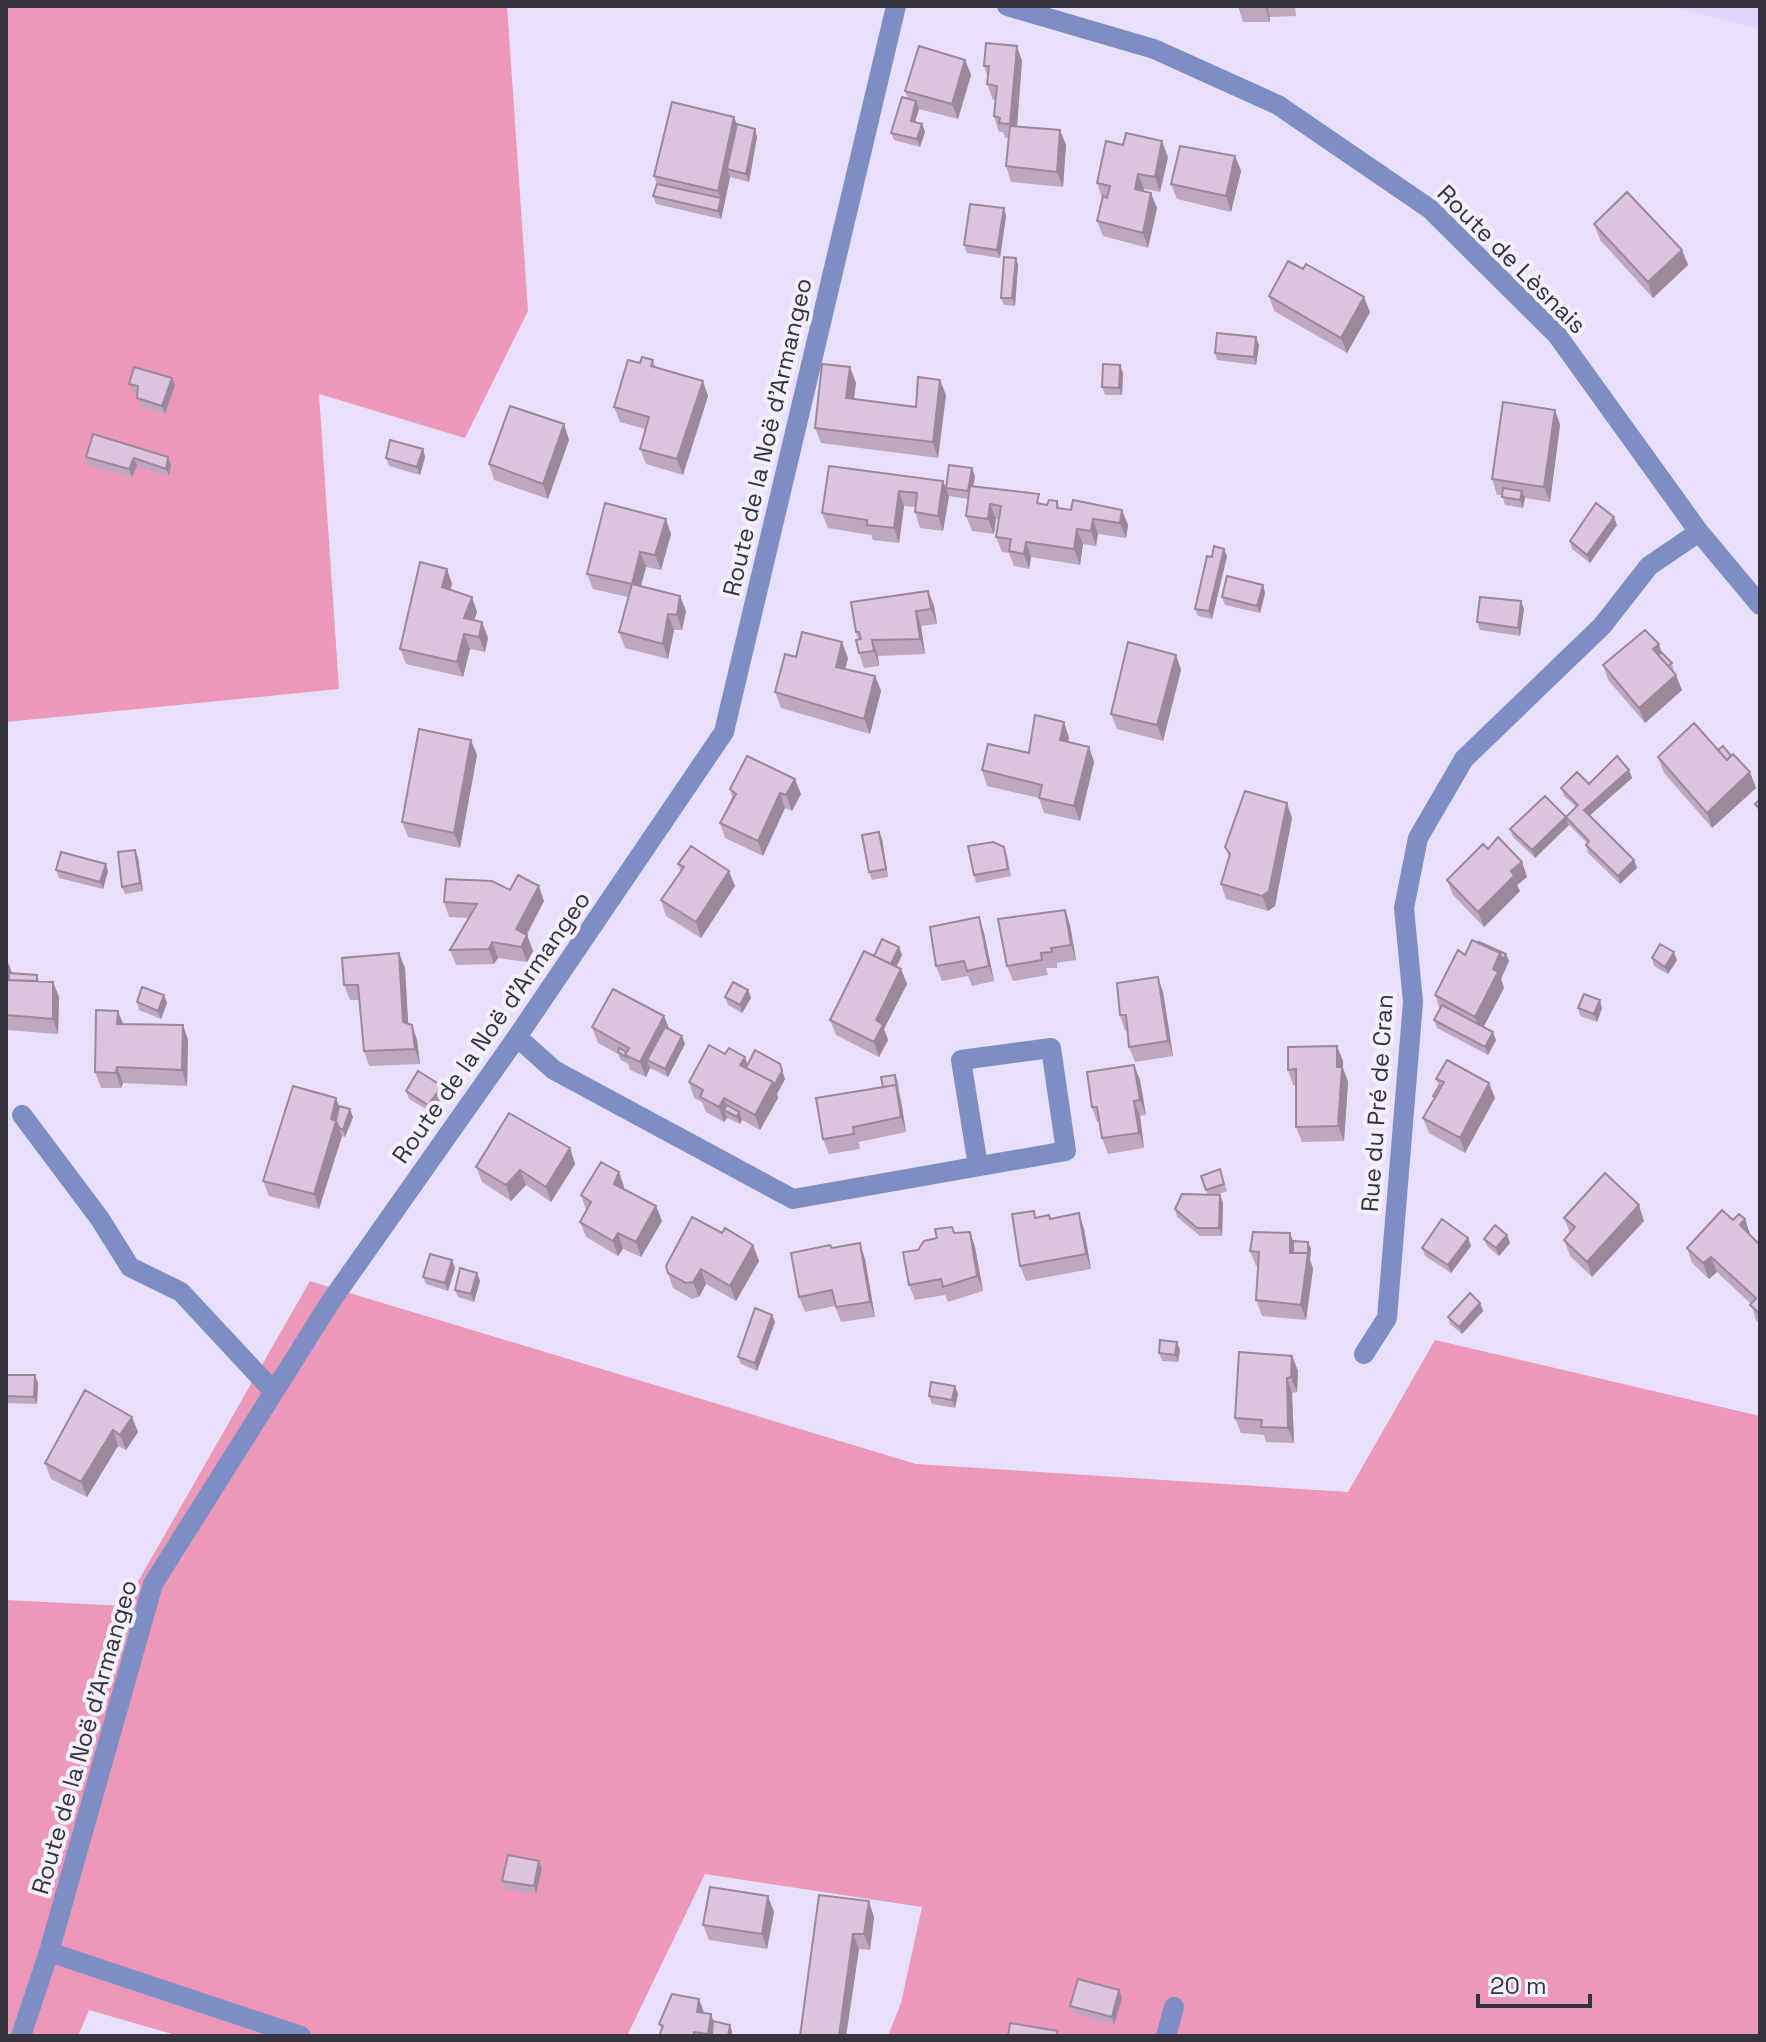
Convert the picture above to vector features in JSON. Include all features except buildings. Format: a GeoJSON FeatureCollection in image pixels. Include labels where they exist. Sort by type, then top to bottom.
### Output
{"type":"FeatureCollection","features":[{"type":"Feature","properties":{"kind":"street","name":"Route de la Noë d'Armangeo"},"geometry":{"type":"LineString","coordinates":[[21,2036],[49,1952],[153,1584],[331,1301],[517,1037],[724,732],[896,6]]}},
{"type":"Feature","properties":{"kind":"street","name":"Route de Lèsnais"},"geometry":{"type":"LineString","coordinates":[[1007,6],[1154,49],[1278,105],[1430,209],[1557,335],[1699,532],[1760,605]]}},
{"type":"Feature","properties":{"kind":"street","name":"Rue du Pré de Cran"},"geometry":{"type":"LineString","coordinates":[[1364,1354],[1387,1318],[1413,1002],[1404,908],[1418,838],[1464,759],[1602,626],[1649,566],[1699,532]]}},
{"type":"Feature","properties":{"kind":"street"},"geometry":{"type":"LineString","coordinates":[[517,1037],[554,1070],[793,1199],[1066,1151],[1051,1048],[961,1060],[978,1166]]}},
{"type":"Feature","properties":{"kind":"street"},"geometry":{"type":"LineString","coordinates":[[22,1115],[100,1219],[130,1267],[181,1292],[274,1392]]}},
{"type":"Feature","properties":{"kind":"street"},"geometry":{"type":"LineString","coordinates":[[49,1952],[301,2036]]}},
{"type":"Feature","properties":{"kind":"street"},"geometry":{"type":"LineString","coordinates":[[1166,2036],[1174,2007]]}},
{"type":"Feature","properties":{"kind":"shaded area"},"geometry":{"type":"Polygon","coordinates":[[[6,6],[507,6],[528,311],[465,438],[319,394],[339,689],[6,722],[6,6]]]}},
{"type":"Feature","properties":{"kind":"shaded area"},"geometry":{"type":"Polygon","coordinates":[[[1670,6],[1760,6],[1760,29],[1670,6]]]}},
{"type":"Feature","properties":{"kind":"shaded area"},"geometry":{"type":"Polygon","coordinates":[[[310,1281],[916,1464],[1348,1492],[1435,1340],[1760,1416],[1760,2036],[888,2036],[901,2003],[922,1907],[705,1874],[627,2036],[179,2036],[89,2010],[78,2036],[6,2036],[6,1600],[124,1606],[310,1281]]]}}]}
